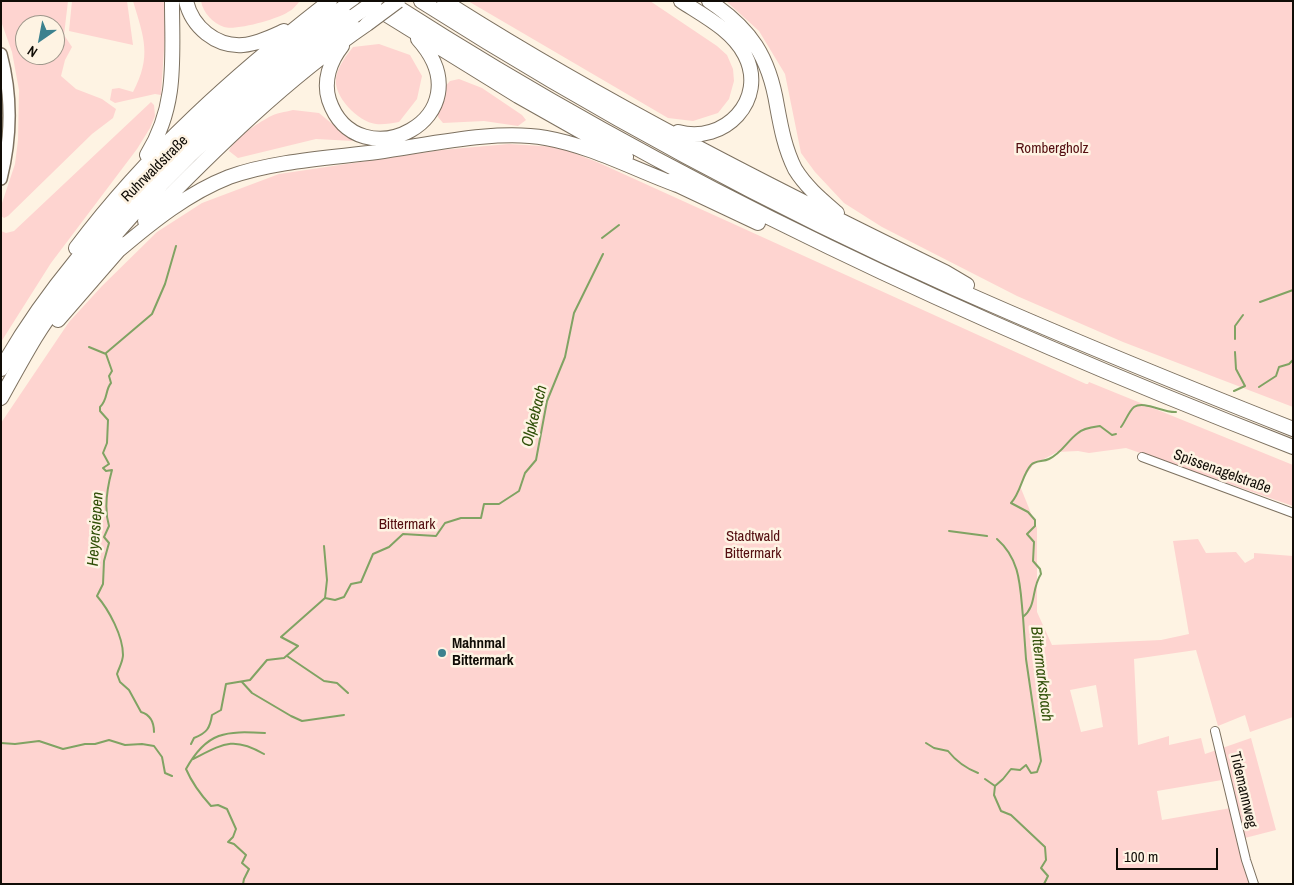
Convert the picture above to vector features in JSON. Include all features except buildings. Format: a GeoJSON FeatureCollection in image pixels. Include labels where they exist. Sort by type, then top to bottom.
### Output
{"type":"FeatureCollection","features":[{"type":"Feature","properties":{"kind":"highway"},"geometry":{"type":"LineString","coordinates":[[131,179],[154,142],[167,112],[171,85],[172,1]]}},
{"type":"Feature","properties":{"kind":"highway"},"geometry":{"type":"LineString","coordinates":[[186,1],[194,20],[200,28],[207,35],[224,43],[251,44],[298,25]]}},
{"type":"Feature","properties":{"kind":"highway"},"geometry":{"type":"LineString","coordinates":[[3,365],[19,329],[45,290],[94,223],[131,179],[224,88],[298,25],[330,1]]}},
{"type":"Feature","properties":{"kind":"highway"},"geometry":{"type":"LineString","coordinates":[[365,1],[518,96],[677,185]]}},
{"type":"Feature","properties":{"kind":"highway","name":"Ruhrwaldstraße"},"geometry":{"type":"LineString","coordinates":[[1,398],[35,338],[90,264],[129,219],[171,175],[349,8],[374,1]]}},
{"type":"Feature","properties":{"kind":"highway"},"geometry":{"type":"LineString","coordinates":[[388,1],[524,85],[604,130],[673,168],[815,241],[1052,348],[1293,447]]}},
{"type":"Feature","properties":{"kind":"highway"},"geometry":{"type":"LineString","coordinates":[[24,360],[86,286],[222,143],[320,58],[398,1]]}},
{"type":"Feature","properties":{"kind":"highway"},"geometry":{"type":"LineString","coordinates":[[421,1],[534,70],[680,153],[822,225],[918,265],[1017,316],[1293,429]]}},
{"type":"Feature","properties":{"kind":"highway"},"geometry":{"type":"LineString","coordinates":[[444,1],[539,59],[652,123],[869,234]]}},
{"type":"Feature","properties":{"kind":"highway"},"geometry":{"type":"LineString","coordinates":[[652,123],[687,134],[707,134],[717,131],[732,120],[743,107],[748,96],[750,83],[749,68],[745,56],[738,45],[717,25],[681,1]]}},
{"type":"Feature","properties":{"kind":"highway"},"geometry":{"type":"LineString","coordinates":[[709,1],[740,25],[753,40],[764,59],[773,83],[785,144],[801,177],[832,209],[918,265]]}},
{"type":"Feature","properties":{"kind":"highway"},"geometry":{"type":"LineString","coordinates":[[3,365],[45,301],[125,203],[202,126],[234,97],[297,43],[349,8]]}},
{"type":"Feature","properties":{"kind":"highway"},"geometry":{"type":"LineString","coordinates":[[367,24],[335,55],[328,71],[328,97],[335,113],[348,127],[365,136],[384,139],[408,133],[422,123],[434,107],[438,90],[438,74],[435,63],[417,38],[400,24]]}},
{"type":"Feature","properties":{"kind":"highway"},"geometry":{"type":"LineString","coordinates":[[119,250],[135,236],[197,193],[247,171],[282,164],[490,137],[526,136],[562,141],[677,185],[768,227],[815,241]]}},
{"type":"Feature","properties":{"kind":"street"},"geometry":{"type":"LineString","coordinates":[[1,54],[6,79],[9,115],[8,145],[1,179]]}},
{"type":"Feature","properties":{"kind":"street","name":"Spissenagelstraße"},"geometry":{"type":"LineString","coordinates":[[1142,457],[1293,513]]}},
{"type":"Feature","properties":{"kind":"street","name":"Tidemannweg"},"geometry":{"type":"LineString","coordinates":[[1215,731],[1246,860],[1254,884]]}},
{"type":"Feature","properties":{"kind":"green space"},"geometry":{"type":"Polygon","coordinates":[[[1,1],[68,1],[65,26],[65,15],[15,15],[15,65],[64,65],[61,76],[76,89],[102,99],[116,109],[113,118],[92,134],[4,218],[1,216],[1,206],[15,164],[18,140],[19,90],[12,52],[1,21],[1,1]]]}},
{"type":"Feature","properties":{"kind":"green space"},"geometry":{"type":"Polygon","coordinates":[[[72,1],[127,1],[133,45],[69,31],[72,1]]]}},
{"type":"Feature","properties":{"kind":"green space"},"geometry":{"type":"Polygon","coordinates":[[[133,1],[164,1],[165,34],[161,95],[155,94],[115,103],[110,100],[112,89],[119,88],[133,92],[143,68],[143,37],[133,1]]]}},
{"type":"Feature","properties":{"kind":"green space"},"geometry":{"type":"Polygon","coordinates":[[[201,1],[300,1],[293,9],[283,15],[256,24],[229,28],[212,20],[204,10],[201,1]]]}},
{"type":"Feature","properties":{"kind":"green space"},"geometry":{"type":"Polygon","coordinates":[[[468,1],[650,1],[717,46],[727,55],[733,69],[734,81],[729,99],[718,113],[693,121],[668,118],[468,1]]]}},
{"type":"Feature","properties":{"kind":"green space","name":"Rombergholz"},"geometry":{"type":"Polygon","coordinates":[[[726,1],[1293,1],[1293,407],[1123,342],[1017,296],[882,227],[844,203],[815,172],[801,153],[785,74],[759,31],[726,1]]]}},
{"type":"Feature","properties":{"kind":"green space"},"geometry":{"type":"Polygon","coordinates":[[[65,36],[72,47],[65,60],[65,36]]]}},
{"type":"Feature","properties":{"kind":"green space"},"geometry":{"type":"Polygon","coordinates":[[[379,44],[410,55],[422,76],[417,99],[399,122],[376,124],[362,118],[348,107],[338,92],[336,85],[339,69],[353,47],[379,44]]]}},
{"type":"Feature","properties":{"kind":"green space"},"geometry":{"type":"Polygon","coordinates":[[[459,79],[482,88],[522,115],[526,120],[518,126],[484,121],[443,123],[438,117],[442,90],[450,81],[459,79]]]}},
{"type":"Feature","properties":{"kind":"green space"},"geometry":{"type":"Polygon","coordinates":[[[151,102],[154,105],[155,116],[137,149],[51,263],[1,342],[1,231],[6,233],[14,231],[151,102]]]}},
{"type":"Feature","properties":{"kind":"green space"},"geometry":{"type":"Polygon","coordinates":[[[293,110],[319,113],[353,141],[316,139],[238,158],[229,151],[241,136],[258,123],[275,114],[293,110]]]}},
{"type":"Feature","properties":{"kind":"green space","name":"Stadtwald Bittermark"},"geometry":{"type":"Polygon","coordinates":[[[509,144],[558,147],[597,162],[1086,384],[1089,382],[1293,465],[1293,506],[1126,448],[1089,453],[1078,451],[1057,452],[1033,465],[1020,486],[1037,528],[1037,612],[1052,645],[1161,640],[1189,634],[1173,541],[1198,539],[1206,553],[1236,552],[1245,563],[1254,558],[1254,553],[1293,556],[1293,717],[1250,732],[1245,715],[1218,726],[1196,650],[1134,659],[1138,745],[1169,736],[1169,745],[1201,738],[1205,754],[1251,738],[1276,830],[1241,839],[1254,884],[1,884],[1,423],[69,322],[102,286],[157,232],[202,203],[279,174],[441,150],[509,144]],[[1096,685],[1070,690],[1081,732],[1103,727],[1096,685]],[[1222,780],[1157,791],[1162,820],[1231,808],[1222,780]]]}},
{"type":"Feature","properties":{"kind":"waterway","name":"Olpkebach"},"geometry":{"type":"LineString","coordinates":[[602,238],[619,225]]}},
{"type":"Feature","properties":{"kind":"waterway","name":"Heyersiepen"},"geometry":{"type":"LineString","coordinates":[[106,353],[152,314],[165,284],[176,246]]}},
{"type":"Feature","properties":{"kind":"waterway","name":"Olpkebach"},"geometry":{"type":"LineString","coordinates":[[191,744],[194,738],[207,729],[212,715],[221,710],[226,684],[250,680],[267,660],[284,658],[298,646],[281,637],[325,598],[335,600],[344,597],[351,584],[361,582],[373,554],[389,547],[403,534],[436,536],[445,523],[461,518],[481,518],[484,504],[499,504],[519,491],[525,473],[536,460],[547,401],[565,357],[574,313],[603,254]]}},
{"type":"Feature","properties":{"kind":"waterway"},"geometry":{"type":"LineString","coordinates":[[1260,302],[1293,290]]}},
{"type":"Feature","properties":{"kind":"waterway"},"geometry":{"type":"LineString","coordinates":[[1235,339],[1235,326],[1243,315]]}},
{"type":"Feature","properties":{"kind":"waterway","name":"Heyersiepen"},"geometry":{"type":"LineString","coordinates":[[89,347],[106,354],[112,371],[109,376],[111,383],[100,407],[100,411],[108,420],[107,443],[103,453],[109,464],[103,468],[106,471],[112,470],[107,498],[109,526],[104,537],[109,543],[104,561],[103,584],[97,596],[106,608],[121,640],[123,657],[117,674],[120,682],[129,690],[141,712],[151,720],[154,732]]}},
{"type":"Feature","properties":{"kind":"waterway"},"geometry":{"type":"LineString","coordinates":[[1234,391],[1245,386],[1236,369],[1235,352]]}},
{"type":"Feature","properties":{"kind":"waterway","name":"Bittermarksbach"},"geometry":{"type":"LineString","coordinates":[[1259,387],[1276,376],[1279,367],[1289,364],[1293,360]]}},
{"type":"Feature","properties":{"kind":"waterway","name":"Bittermarksbach"},"geometry":{"type":"LineString","coordinates":[[1121,427],[1132,409],[1138,405],[1176,412]]}},
{"type":"Feature","properties":{"kind":"waterway","name":"Bittermarksbach"},"geometry":{"type":"LineString","coordinates":[[1044,884],[1048,876],[1041,868],[1046,860],[1045,847],[1011,815],[1001,811],[994,795],[995,786],[1011,769],[1020,770],[1026,765],[1031,773],[1037,772],[1041,761],[1026,659],[1023,617],[1030,608],[1041,574],[1040,569],[1033,561],[1034,542],[1027,534],[1035,526],[1035,520],[1028,512],[1011,503],[1031,465],[1054,456],[1080,431],[1100,426],[1112,435],[1116,434]]}},
{"type":"Feature","properties":{"kind":"waterway"},"geometry":{"type":"LineString","coordinates":[[949,531],[987,536]]}},
{"type":"Feature","properties":{"kind":"waterway"},"geometry":{"type":"LineString","coordinates":[[997,539],[1005,547],[1015,565],[1020,585],[1023,617]]}},
{"type":"Feature","properties":{"kind":"waterway"},"geometry":{"type":"LineString","coordinates":[[324,546],[327,580],[325,598]]}},
{"type":"Feature","properties":{"kind":"waterway"},"geometry":{"type":"LineString","coordinates":[[287,656],[324,681],[337,683],[348,693]]}},
{"type":"Feature","properties":{"kind":"waterway"},"geometry":{"type":"LineString","coordinates":[[242,682],[252,693],[302,721],[344,715]]}},
{"type":"Feature","properties":{"kind":"waterway","name":"Olpkebach"},"geometry":{"type":"LineString","coordinates":[[243,884],[249,869],[242,863],[246,855],[234,844],[228,842],[233,837],[236,829],[227,809],[218,805],[211,806],[197,789],[186,769],[194,756],[210,740],[228,733],[265,733]]}},
{"type":"Feature","properties":{"kind":"waterway"},"geometry":{"type":"LineString","coordinates":[[1,743],[15,744],[39,741],[63,749],[109,740],[125,745],[142,744],[154,746],[162,757],[165,773],[172,776]]}},
{"type":"Feature","properties":{"kind":"waterway"},"geometry":{"type":"LineString","coordinates":[[926,743],[934,748],[948,751],[961,764],[978,773]]}},
{"type":"Feature","properties":{"kind":"waterway"},"geometry":{"type":"LineString","coordinates":[[193,759],[212,749],[228,744],[244,745],[264,754]]}},
{"type":"Feature","properties":{"kind":"waterway"},"geometry":{"type":"LineString","coordinates":[[985,779],[995,786]]}},
{"type":"Feature","properties":{"kind":"place","name":"Mahnmal Bittermark"},"geometry":{"type":"Point","coordinates":[442,653]}},
{"type":"Feature","properties":{"kind":"park label","name":"Bittermark"},"geometry":{"type":"Point","coordinates":[407,525]}}]}
